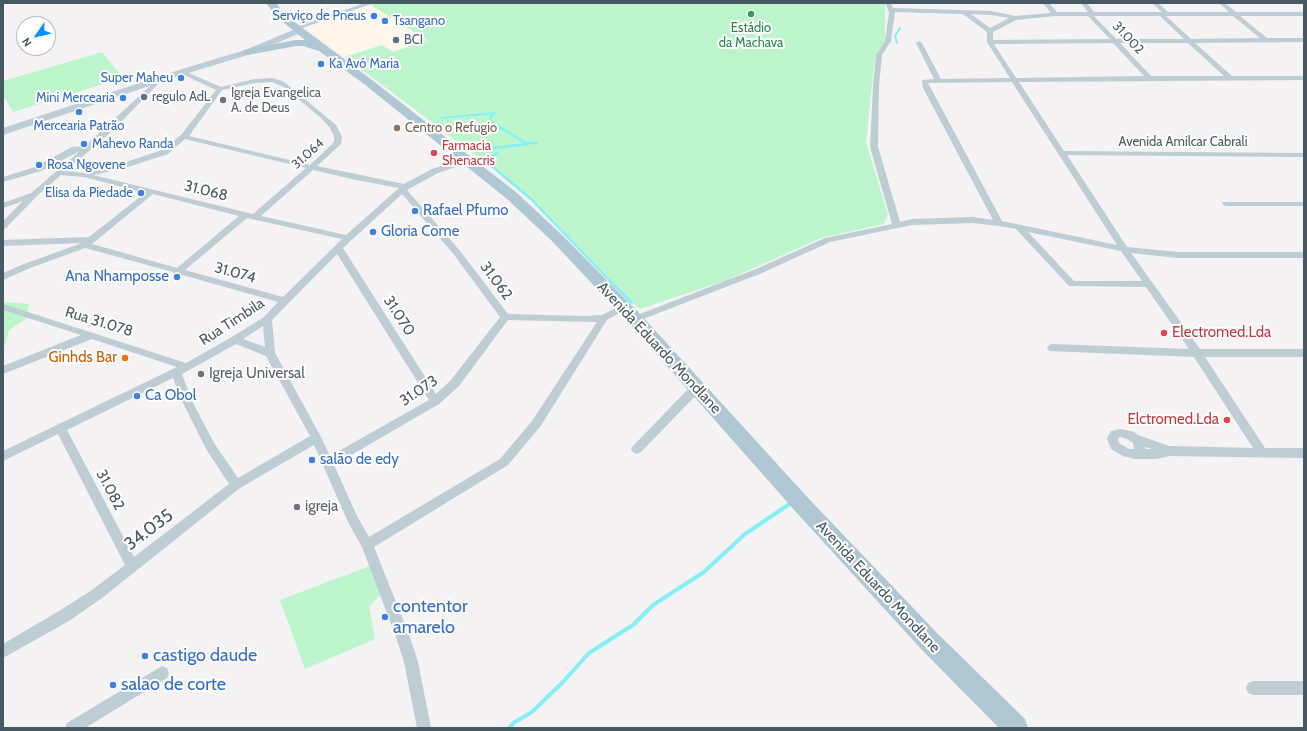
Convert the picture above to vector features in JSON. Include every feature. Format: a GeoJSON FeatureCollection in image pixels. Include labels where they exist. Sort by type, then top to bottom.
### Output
{"type":"FeatureCollection","features":[{"type":"Feature","properties":{"kind":"main road","name":"Avenida Eduardo Mondlane"},"geometry":{"type":"LineString","coordinates":[[271,3],[281,16],[468,160],[512,196],[558,239],[697,388],[802,506],[930,642],[1016,728]]}},
{"type":"Feature","properties":{"kind":"main road"},"geometry":{"type":"LineString","coordinates":[[248,52],[296,42],[323,49]]}},
{"type":"Feature","properties":{"kind":"street"},"geometry":{"type":"LineString","coordinates":[[3,132],[160,79],[248,52],[299,29],[371,3]]}},
{"type":"Feature","properties":{"kind":"street"},"geometry":{"type":"LineString","coordinates":[[1046,3],[1055,14]]}},
{"type":"Feature","properties":{"kind":"street","name":"31.002"},"geometry":{"type":"LineString","coordinates":[[1084,3],[1091,15],[1149,78]]}},
{"type":"Feature","properties":{"kind":"street"},"geometry":{"type":"LineString","coordinates":[[1155,3],[1164,14],[1230,78]]}},
{"type":"Feature","properties":{"kind":"street"},"geometry":{"type":"LineString","coordinates":[[1222,3],[1265,40]]}},
{"type":"Feature","properties":{"kind":"street"},"geometry":{"type":"LineString","coordinates":[[896,224],[874,147],[876,86],[880,55],[888,41],[890,6],[904,12],[991,13],[1015,18]]}},
{"type":"Feature","properties":{"kind":"street"},"geometry":{"type":"LineString","coordinates":[[965,13],[990,31]]}},
{"type":"Feature","properties":{"kind":"street"},"geometry":{"type":"LineString","coordinates":[[990,31],[999,24],[1015,18],[1055,14],[1304,14]]}},
{"type":"Feature","properties":{"kind":"street"},"geometry":{"type":"LineString","coordinates":[[990,31],[990,42],[1013,79],[1124,249],[1197,353],[1262,453]]}},
{"type":"Feature","properties":{"kind":"street"},"geometry":{"type":"LineString","coordinates":[[990,42],[1113,40],[1304,40]]}},
{"type":"Feature","properties":{"kind":"street"},"geometry":{"type":"LineString","coordinates":[[919,43],[938,80]]}},
{"type":"Feature","properties":{"kind":"street"},"geometry":{"type":"LineString","coordinates":[[84,175],[122,166],[165,152],[184,137],[220,89],[182,72]]}},
{"type":"Feature","properties":{"kind":"street"},"geometry":{"type":"LineString","coordinates":[[1000,222],[924,84],[923,82],[926,80],[1304,78]]}},
{"type":"Feature","properties":{"kind":"street"},"geometry":{"type":"LineString","coordinates":[[3,226],[35,193],[110,128],[160,79]]}},
{"type":"Feature","properties":{"kind":"street","name":"31.064"},"geometry":{"type":"LineString","coordinates":[[220,89],[255,81],[272,80],[280,82],[324,117],[336,131],[338,142],[255,217]]}},
{"type":"Feature","properties":{"kind":"street"},"geometry":{"type":"LineString","coordinates":[[184,137],[403,188]]}},
{"type":"Feature","properties":{"kind":"street"},"geometry":{"type":"LineString","coordinates":[[3,180],[45,166],[75,149],[86,148]]}},
{"type":"Feature","properties":{"kind":"street","name":"Avenida Amilcar Cabrali"},"geometry":{"type":"LineString","coordinates":[[1062,153],[1304,155]]}},
{"type":"Feature","properties":{"kind":"street","name":"Rua Timbila"},"geometry":{"type":"LineString","coordinates":[[3,456],[187,367],[236,340],[267,319],[348,238],[403,188],[435,171],[468,160]]}},
{"type":"Feature","properties":{"kind":"street","name":"31.068"},"geometry":{"type":"LineString","coordinates":[[58,172],[84,175],[245,215],[348,238]]}},
{"type":"Feature","properties":{"kind":"street","name":"31.062"},"geometry":{"type":"LineString","coordinates":[[403,188],[458,254],[505,317],[585,319],[604,318],[628,314],[759,270],[828,240],[896,224],[945,220],[1000,222],[1124,249],[1178,255],[1304,255]]}},
{"type":"Feature","properties":{"kind":"street"},"geometry":{"type":"LineString","coordinates":[[3,278],[27,266],[88,242],[150,192]]}},
{"type":"Feature","properties":{"kind":"street"},"geometry":{"type":"LineString","coordinates":[[3,206],[35,193]]}},
{"type":"Feature","properties":{"kind":"street"},"geometry":{"type":"LineString","coordinates":[[1226,204],[1304,204]]}},
{"type":"Feature","properties":{"kind":"street","name":"31.074"},"geometry":{"type":"LineString","coordinates":[[177,272],[245,215]]}},
{"type":"Feature","properties":{"kind":"street"},"geometry":{"type":"LineString","coordinates":[[1019,227],[1072,284],[1149,284]]}},
{"type":"Feature","properties":{"kind":"street","name":"31.074"},"geometry":{"type":"LineString","coordinates":[[3,243],[88,242],[177,272],[286,301]]}},
{"type":"Feature","properties":{"kind":"street","name":"31.070"},"geometry":{"type":"LineString","coordinates":[[338,248],[435,401]]}},
{"type":"Feature","properties":{"kind":"street","name":"Rua 31.078"},"geometry":{"type":"LineString","coordinates":[[3,307],[187,367]]}},
{"type":"Feature","properties":{"kind":"street","name":"31.073"},"geometry":{"type":"LineString","coordinates":[[328,463],[435,401],[455,383],[505,317]]}},
{"type":"Feature","properties":{"kind":"street"},"geometry":{"type":"LineString","coordinates":[[367,545],[504,462],[536,424],[604,318]]}},
{"type":"Feature","properties":{"kind":"street"},"geometry":{"type":"LineString","coordinates":[[267,319],[270,353],[316,438],[353,520],[367,545],[403,637],[411,662],[424,728]]}},
{"type":"Feature","properties":{"kind":"street"},"geometry":{"type":"LineString","coordinates":[[3,370],[90,336]]}},
{"type":"Feature","properties":{"kind":"street"},"geometry":{"type":"LineString","coordinates":[[236,340],[270,353]]}},
{"type":"Feature","properties":{"kind":"street"},"geometry":{"type":"LineString","coordinates":[[1052,348],[1197,353],[1304,353]]}},
{"type":"Feature","properties":{"kind":"street"},"geometry":{"type":"LineString","coordinates":[[176,372],[187,401],[210,446],[236,485]]}},
{"type":"Feature","properties":{"kind":"street"},"geometry":{"type":"LineString","coordinates":[[637,449],[697,388]]}},
{"type":"Feature","properties":{"kind":"street","name":"31.082"},"geometry":{"type":"LineString","coordinates":[[60,428],[132,566]]}},
{"type":"Feature","properties":{"kind":"street"},"geometry":{"type":"LineString","coordinates":[[1135,454],[1140,449],[1138,441],[1126,433],[1115,434],[1112,439],[1115,446],[1122,452],[1135,454],[1158,454],[1169,451],[1304,453]]}},
{"type":"Feature","properties":{"kind":"street","name":"34.035"},"geometry":{"type":"LineString","coordinates":[[3,651],[64,616],[97,594],[236,485],[316,438]]}},
{"type":"Feature","properties":{"kind":"street"},"geometry":{"type":"LineString","coordinates":[[1134,438],[1169,451]]}},
{"type":"Feature","properties":{"kind":"street"},"geometry":{"type":"LineString","coordinates":[[72,728],[162,673]]}},
{"type":"Feature","properties":{"kind":"street"},"geometry":{"type":"LineString","coordinates":[[1253,688],[1304,688]]}},
{"type":"Feature","properties":{"kind":"shaded area"},"geometry":{"type":"Polygon","coordinates":[[[371,5],[427,40],[393,52],[382,45],[345,57],[306,28],[371,5]]]}},
{"type":"Feature","properties":{"kind":"green space"},"geometry":{"type":"Polygon","coordinates":[[[375,3],[885,3],[885,37],[887,41],[875,57],[866,142],[888,215],[884,224],[821,238],[727,280],[640,309],[531,200],[498,172],[345,57],[382,45],[393,52],[427,40],[371,5],[375,3]]]}},
{"type":"Feature","properties":{"kind":"green space"},"geometry":{"type":"Polygon","coordinates":[[[102,52],[123,78],[13,112],[3,95],[3,81],[102,52]]]}},
{"type":"Feature","properties":{"kind":"green space"},"geometry":{"type":"Polygon","coordinates":[[[3,302],[29,304],[26,319],[9,330],[5,345],[3,347],[3,302]]]}},
{"type":"Feature","properties":{"kind":"green space"},"geometry":{"type":"Polygon","coordinates":[[[370,566],[381,595],[369,606],[375,639],[305,669],[280,600],[370,566]]]}},
{"type":"Feature","properties":{"kind":"waterway"},"geometry":{"type":"LineString","coordinates":[[897,43],[895,36],[900,28]]}},
{"type":"Feature","properties":{"kind":"waterway"},"geometry":{"type":"LineString","coordinates":[[442,118],[494,113]]}},
{"type":"Feature","properties":{"kind":"waterway"},"geometry":{"type":"LineString","coordinates":[[495,113],[490,117],[490,120],[495,124]]}},
{"type":"Feature","properties":{"kind":"waterway"},"geometry":{"type":"LineString","coordinates":[[493,123],[526,143],[537,143]]}},
{"type":"Feature","properties":{"kind":"waterway"},"geometry":{"type":"LineString","coordinates":[[493,148],[528,144]]}},
{"type":"Feature","properties":{"kind":"waterway"},"geometry":{"type":"LineString","coordinates":[[498,153],[488,159],[488,163],[531,199],[610,281]]}},
{"type":"Feature","properties":{"kind":"waterway"},"geometry":{"type":"LineString","coordinates":[[610,281],[632,303]]}},
{"type":"Feature","properties":{"kind":"waterway"},"geometry":{"type":"LineString","coordinates":[[509,728],[515,722],[532,712],[563,682],[589,653],[633,625],[653,605],[704,572],[745,534],[791,503]]}},
{"type":"Feature","properties":{"kind":"place","name":"Estádio da Machava"},"geometry":{"type":"Point","coordinates":[751,14]}},
{"type":"Feature","properties":{"kind":"place","name":"Serviço de Pneus"},"geometry":{"type":"Point","coordinates":[374,16]}},
{"type":"Feature","properties":{"kind":"place","name":"Tsangano"},"geometry":{"type":"Point","coordinates":[385,21]}},
{"type":"Feature","properties":{"kind":"place","name":"BCI"},"geometry":{"type":"Point","coordinates":[396,40]}},
{"type":"Feature","properties":{"kind":"place","name":"Ka Avó Maria"},"geometry":{"type":"Point","coordinates":[321,64]}},
{"type":"Feature","properties":{"kind":"place","name":"Super Maheu"},"geometry":{"type":"Point","coordinates":[181,78]}},
{"type":"Feature","properties":{"kind":"place","name":"regulo AdL"},"geometry":{"type":"Point","coordinates":[144,97]}},
{"type":"Feature","properties":{"kind":"place","name":"Mini Mercearia"},"geometry":{"type":"Point","coordinates":[123,98]}},
{"type":"Feature","properties":{"kind":"place","name":"Igreja Evangelica A. de Deus"},"geometry":{"type":"Point","coordinates":[223,100]}},
{"type":"Feature","properties":{"kind":"place","name":"Mercearia Patrão"},"geometry":{"type":"Point","coordinates":[79,112]}},
{"type":"Feature","properties":{"kind":"place","name":"Centro o Refugio"},"geometry":{"type":"Point","coordinates":[397,128]}},
{"type":"Feature","properties":{"kind":"place","name":"Mahevo Randa"},"geometry":{"type":"Point","coordinates":[84,144]}},
{"type":"Feature","properties":{"kind":"place","name":"Farmacia Shenacris"},"geometry":{"type":"Point","coordinates":[434,153]}},
{"type":"Feature","properties":{"kind":"place","name":"Rosa Ngovene"},"geometry":{"type":"Point","coordinates":[39,165]}},
{"type":"Feature","properties":{"kind":"place","name":"Elisa da Piedade"},"geometry":{"type":"Point","coordinates":[141,193]}},
{"type":"Feature","properties":{"kind":"place","name":"Rafael Pfumo"},"geometry":{"type":"Point","coordinates":[415,211]}},
{"type":"Feature","properties":{"kind":"place","name":"Gloria Come"},"geometry":{"type":"Point","coordinates":[373,232]}},
{"type":"Feature","properties":{"kind":"place","name":"Ana Nhamposse"},"geometry":{"type":"Point","coordinates":[177,277]}},
{"type":"Feature","properties":{"kind":"place","name":"Electromed.Lda"},"geometry":{"type":"Point","coordinates":[1164,333]}},
{"type":"Feature","properties":{"kind":"place","name":"Ginhds Bar"},"geometry":{"type":"Point","coordinates":[125,358]}},
{"type":"Feature","properties":{"kind":"place","name":"Igreja Universal"},"geometry":{"type":"Point","coordinates":[201,374]}},
{"type":"Feature","properties":{"kind":"place","name":"Ca Obol"},"geometry":{"type":"Point","coordinates":[137,396]}},
{"type":"Feature","properties":{"kind":"place","name":"Elctromed.Lda"},"geometry":{"type":"Point","coordinates":[1227,420]}},
{"type":"Feature","properties":{"kind":"place","name":"salão de edy"},"geometry":{"type":"Point","coordinates":[312,460]}},
{"type":"Feature","properties":{"kind":"place","name":"igreja"},"geometry":{"type":"Point","coordinates":[297,507]}},
{"type":"Feature","properties":{"kind":"place","name":"contentor amarelo"},"geometry":{"type":"Point","coordinates":[385,617]}},
{"type":"Feature","properties":{"kind":"place","name":"castigo daude"},"geometry":{"type":"Point","coordinates":[145,656]}},
{"type":"Feature","properties":{"kind":"place","name":"salao de corte"},"geometry":{"type":"Point","coordinates":[113,685]}}]}
